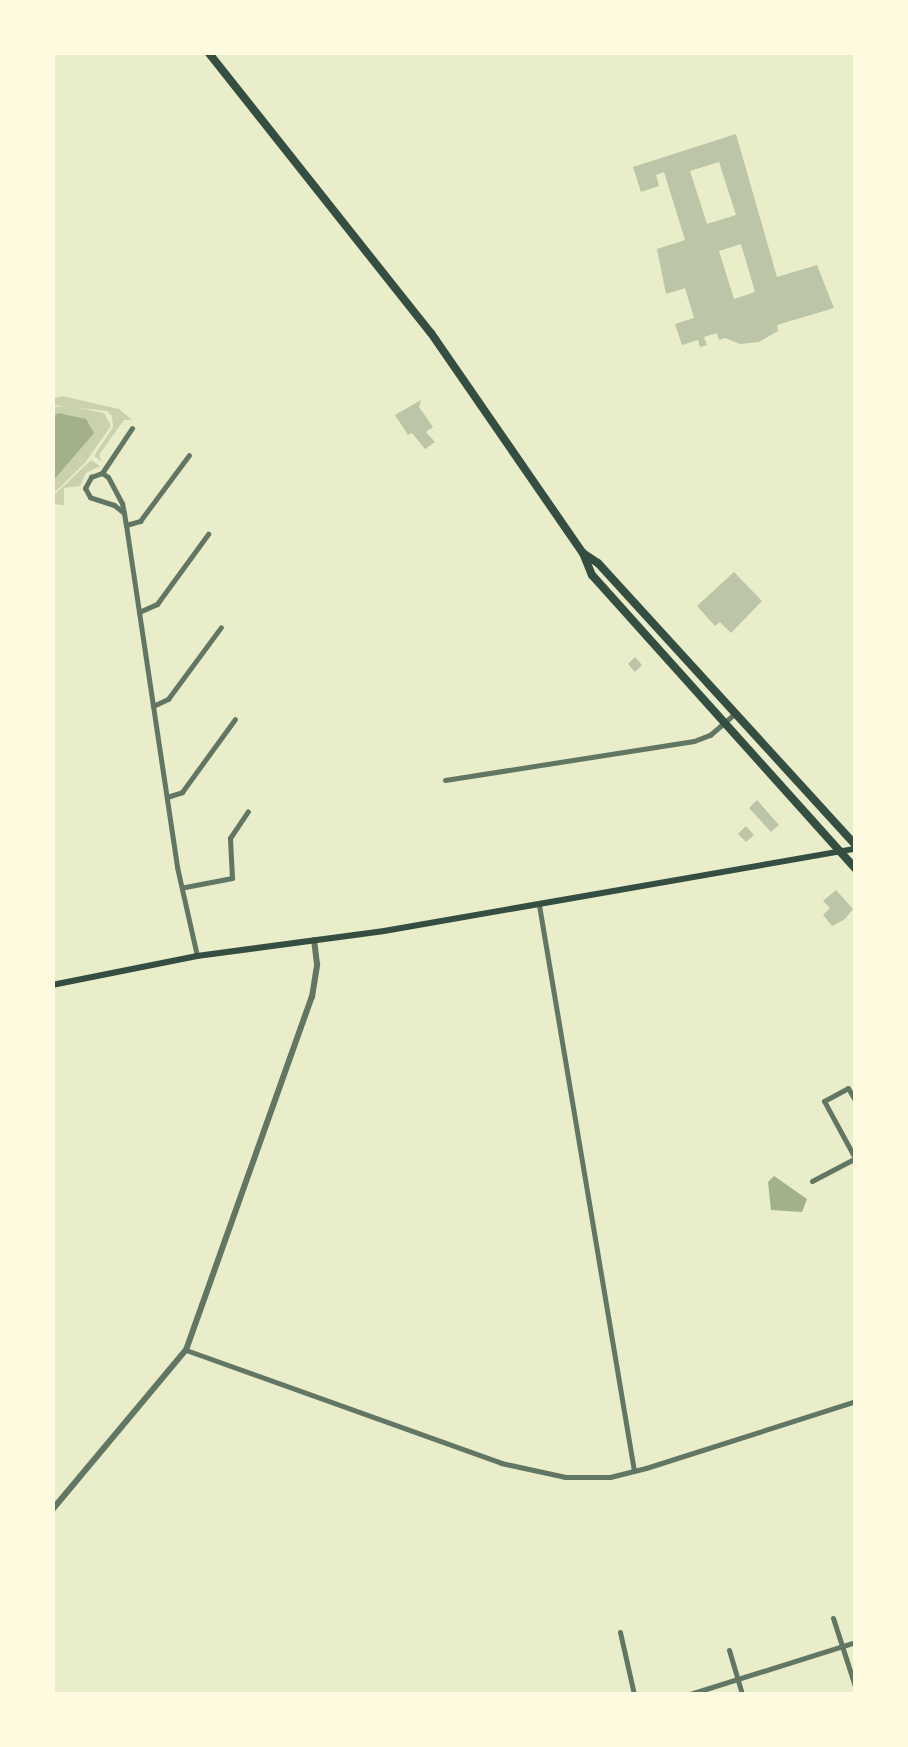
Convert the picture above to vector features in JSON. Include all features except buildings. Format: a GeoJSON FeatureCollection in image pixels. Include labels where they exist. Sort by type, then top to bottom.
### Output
{"type":"FeatureCollection","features":[{"type":"Feature","properties":{"kind":"highway"},"geometry":{"type":"LineString","coordinates":[[208,52],[384,269],[582,553],[592,575],[856,870]]}},
{"type":"Feature","properties":{"kind":"highway"},"geometry":{"type":"LineString","coordinates":[[582,553],[598,563],[856,847]]}},
{"type":"Feature","properties":{"kind":"main road"},"geometry":{"type":"LineString","coordinates":[[52,985],[197,956],[539,905],[856,847]]}},
{"type":"Feature","properties":{"kind":"street"},"geometry":{"type":"LineString","coordinates":[[124,513],[87,495],[88,481],[102,474],[132,428]]}},
{"type":"Feature","properties":{"kind":"street"},"geometry":{"type":"LineString","coordinates":[[126,525],[140,521],[189,455]]}},
{"type":"Feature","properties":{"kind":"street"},"geometry":{"type":"LineString","coordinates":[[102,474],[117,489],[124,513],[167,797],[197,956]]}},
{"type":"Feature","properties":{"kind":"street"},"geometry":{"type":"LineString","coordinates":[[139,612],[156,605],[208,534]]}},
{"type":"Feature","properties":{"kind":"street"},"geometry":{"type":"LineString","coordinates":[[153,706],[168,699],[221,628]]}},
{"type":"Feature","properties":{"kind":"street"},"geometry":{"type":"LineString","coordinates":[[445,780],[694,741],[734,713]]}},
{"type":"Feature","properties":{"kind":"street"},"geometry":{"type":"LineString","coordinates":[[167,797],[182,792],[235,720]]}},
{"type":"Feature","properties":{"kind":"street"},"geometry":{"type":"LineString","coordinates":[[185,887],[232,878],[230,838],[248,812]]}},
{"type":"Feature","properties":{"kind":"street"},"geometry":{"type":"LineString","coordinates":[[539,905],[634,1471]]}},
{"type":"Feature","properties":{"kind":"street"},"geometry":{"type":"LineString","coordinates":[[52,1510],[186,1350],[312,998],[317,964],[314,940]]}},
{"type":"Feature","properties":{"kind":"street"},"geometry":{"type":"LineString","coordinates":[[812,1182],[855,1158],[824,1100],[848,1088],[856,1102]]}},
{"type":"Feature","properties":{"kind":"street"},"geometry":{"type":"LineString","coordinates":[[186,1350],[526,1470],[596,1478],[634,1471],[856,1401]]}},
{"type":"Feature","properties":{"kind":"street"},"geometry":{"type":"LineString","coordinates":[[834,1618],[856,1690]]}},
{"type":"Feature","properties":{"kind":"street"},"geometry":{"type":"LineString","coordinates":[[620,1632],[634,1694]]}},
{"type":"Feature","properties":{"kind":"street"},"geometry":{"type":"LineString","coordinates":[[690,1694],[856,1642]]}},
{"type":"Feature","properties":{"kind":"street"},"geometry":{"type":"LineString","coordinates":[[729,1650],[742,1694]]}},
{"type":"Feature","properties":{"kind":"shaded area"},"geometry":{"type":"Polygon","coordinates":[[[62,396],[119,409],[132,420],[124,420],[99,455],[102,462],[94,456],[113,427],[112,416],[107,411],[53,405],[53,399],[62,396]]]}},
{"type":"Feature","properties":{"kind":"shaded area"},"geometry":{"type":"Polygon","coordinates":[[[53,407],[104,413],[111,426],[85,463],[53,494],[53,407]]]}},
{"type":"Feature","properties":{"kind":"shaded area"},"geometry":{"type":"Polygon","coordinates":[[[58,413],[86,419],[94,433],[53,481],[53,417],[58,413]]]}},
{"type":"Feature","properties":{"kind":"shaded area"},"geometry":{"type":"Polygon","coordinates":[[[91,460],[100,466],[86,473],[80,486],[64,488],[64,505],[53,504],[53,496],[91,460]]]}},
{"type":"Feature","properties":{"kind":"shaded area"},"geometry":{"type":"Polygon","coordinates":[[[774,1176],[807,1199],[802,1212],[771,1210],[768,1182],[774,1176]]]}}]}
